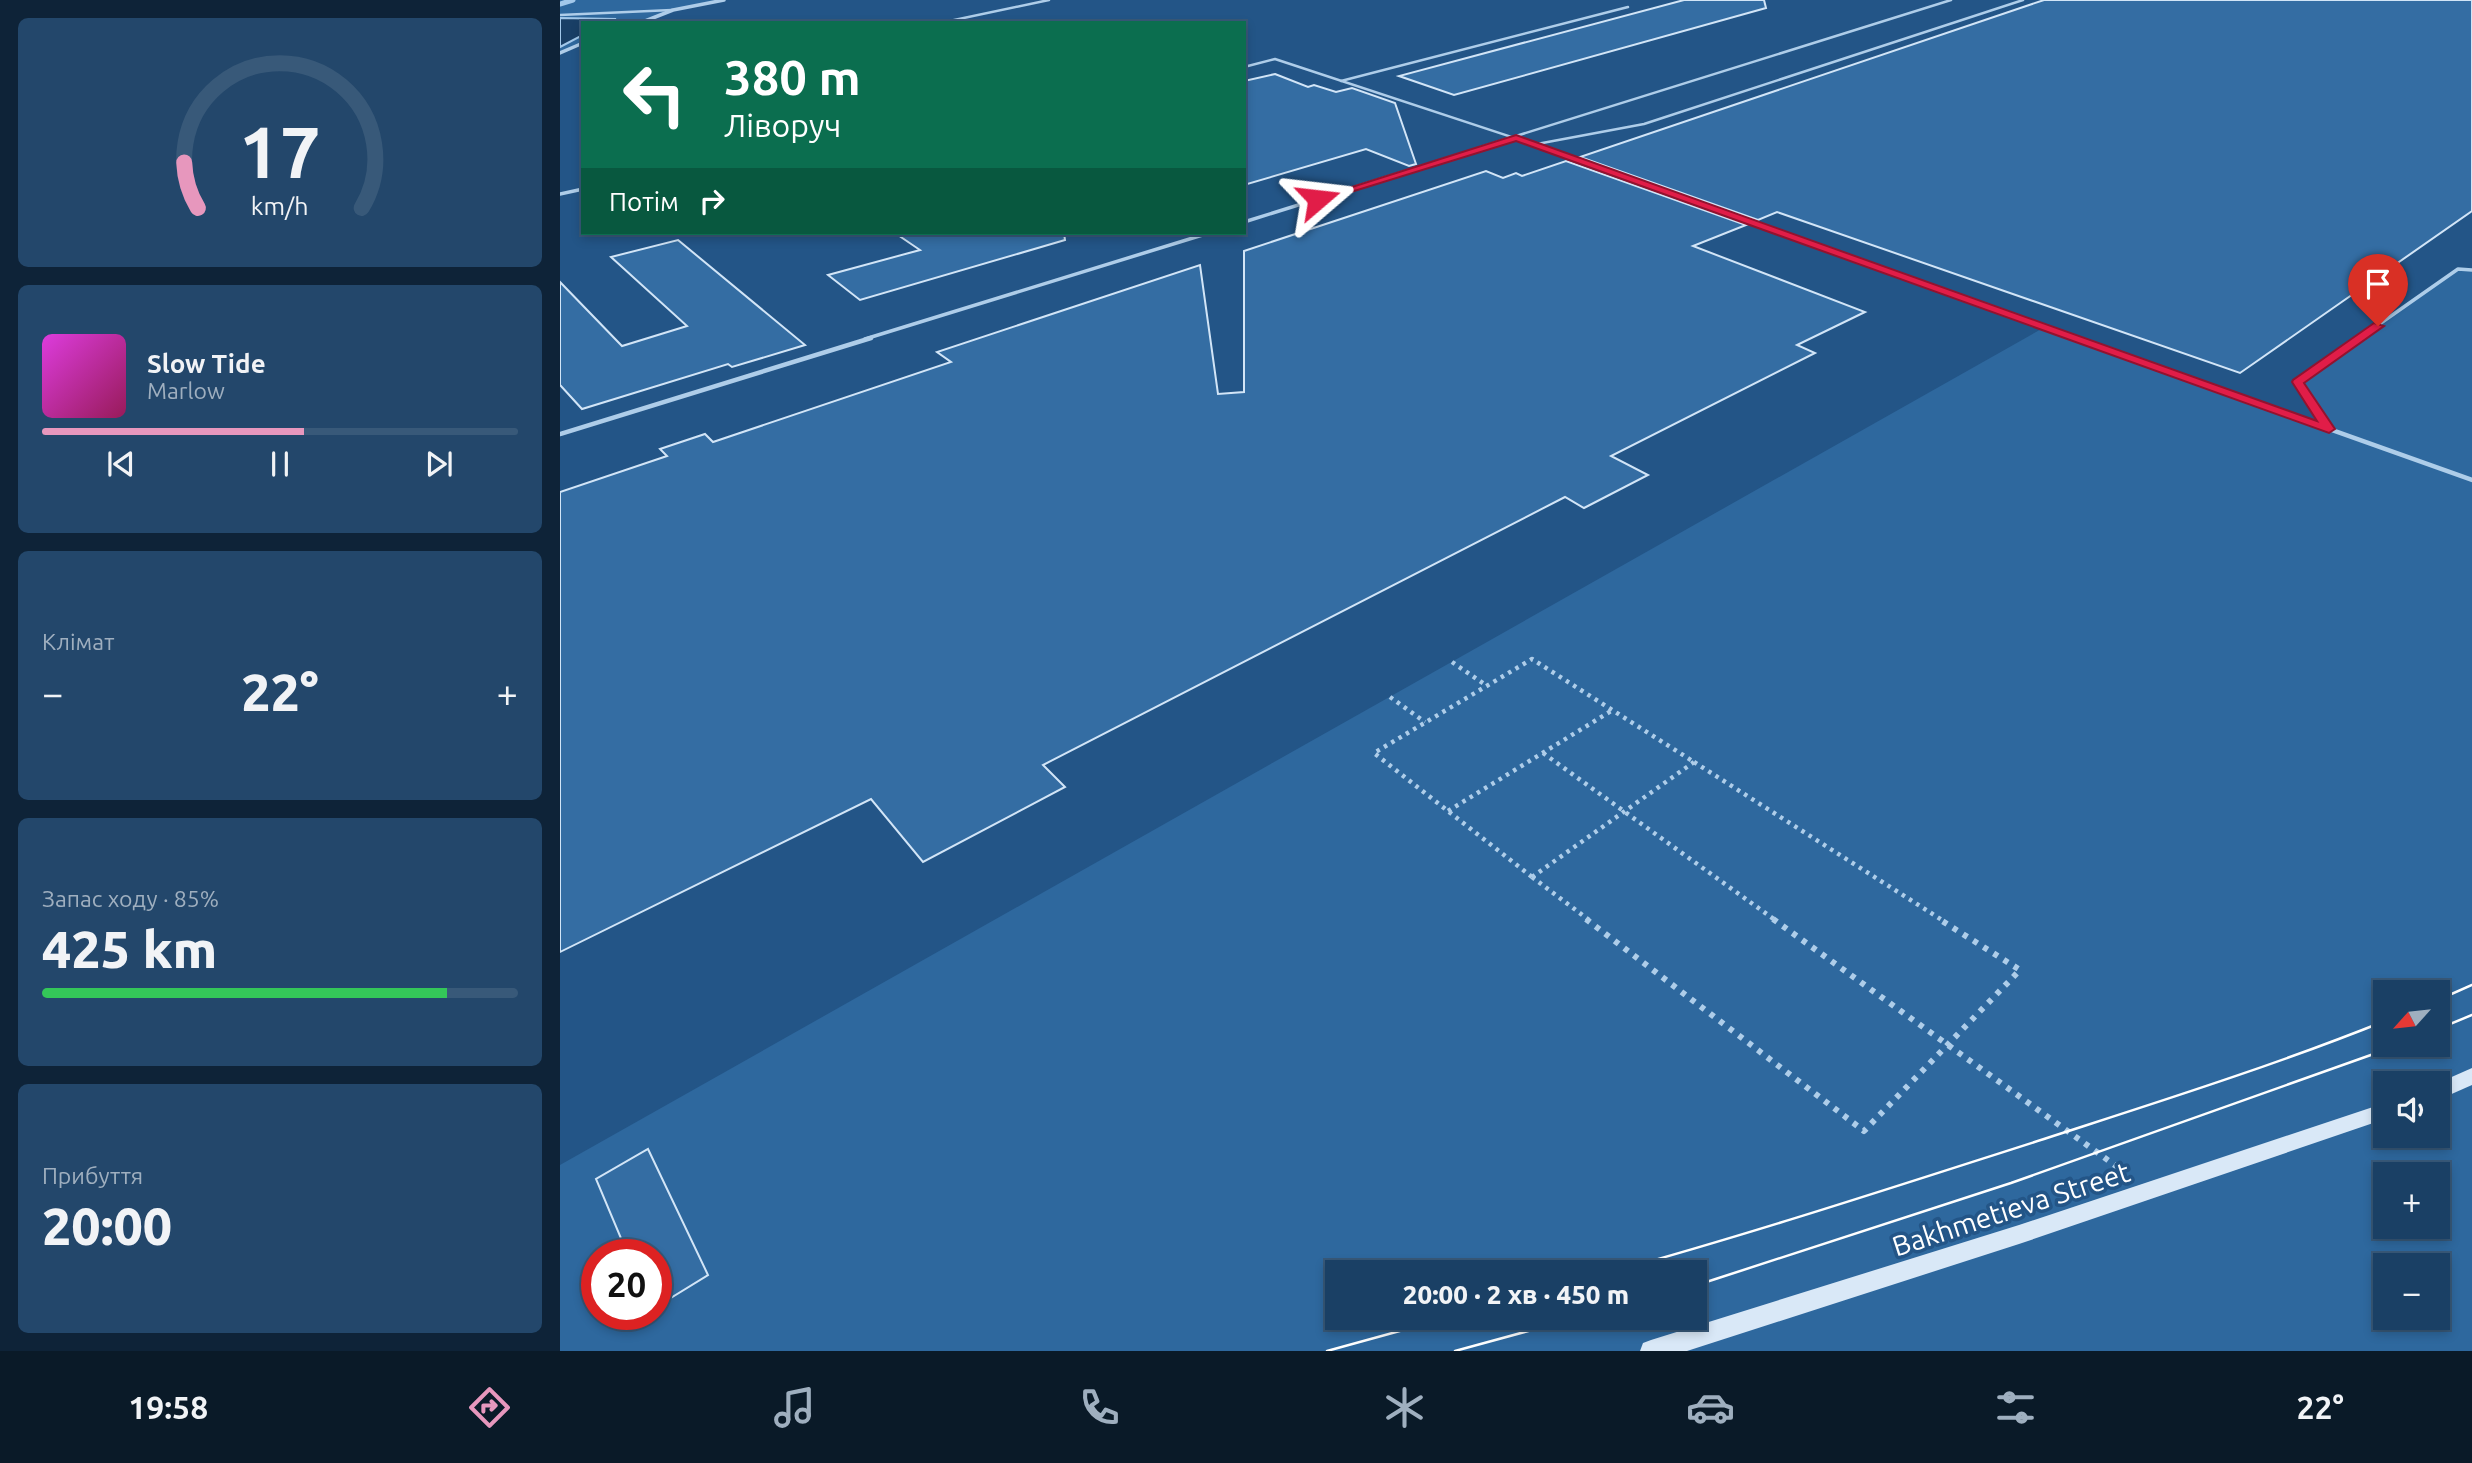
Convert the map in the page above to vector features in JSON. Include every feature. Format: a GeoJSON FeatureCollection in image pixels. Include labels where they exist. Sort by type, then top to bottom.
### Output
{"type":"FeatureCollection","features":[{"type":"Feature","properties":{"kind":"main road"},"geometry":{"type":"LineString","coordinates":[[2450,1086],[2472,1076]]}},
{"type":"Feature","properties":{"kind":"main road","name":"Bakhmetieva Street"},"geometry":{"type":"LineString","coordinates":[[1651,1351],[1874,1283],[2152,1192],[2373,1115]]}},
{"type":"Feature","properties":{"kind":"street"},"geometry":{"type":"LineString","coordinates":[[645,21],[673,10],[724,0]]}},
{"type":"Feature","properties":{"kind":"street"},"geometry":{"type":"LineString","coordinates":[[560,53],[581,44]]}},
{"type":"Feature","properties":{"kind":"lane"},"geometry":{"type":"LineString","coordinates":[[949,21],[1049,0]]}},
{"type":"Feature","properties":{"kind":"lane"},"geometry":{"type":"LineString","coordinates":[[1246,221],[1951,0]]}},
{"type":"Feature","properties":{"kind":"lane"},"geometry":{"type":"LineString","coordinates":[[1534,144],[1644,124],[2023,0]]}},
{"type":"Feature","properties":{"kind":"lane"},"geometry":{"type":"LineString","coordinates":[[1341,81],[1628,8]]}},
{"type":"Feature","properties":{"kind":"lane"},"geometry":{"type":"LineString","coordinates":[[560,15],[673,10]]}},
{"type":"Feature","properties":{"kind":"lane"},"geometry":{"type":"LineString","coordinates":[[1246,67],[1275,60],[1534,144],[2472,480]]}},
{"type":"Feature","properties":{"kind":"lane"},"geometry":{"type":"LineString","coordinates":[[560,194],[581,189]]}},
{"type":"Feature","properties":{"kind":"lane"},"geometry":{"type":"LineString","coordinates":[[560,434],[1203,235]]}},
{"type":"Feature","properties":{"kind":"lane"},"geometry":{"type":"LineString","coordinates":[[2329,429],[2298,382],[2458,269],[2472,270]]}},
{"type":"Feature","properties":{"kind":"path"},"geometry":{"type":"LineString","coordinates":[[1532,660],[1611,711],[2020,970],[1864,1131],[1374,753],[1532,660]]}},
{"type":"Feature","properties":{"kind":"path"},"geometry":{"type":"LineString","coordinates":[[1452,662],[1487,686]]}},
{"type":"Feature","properties":{"kind":"path"},"geometry":{"type":"LineString","coordinates":[[1390,697],[1425,722]]}},
{"type":"Feature","properties":{"kind":"path"},"geometry":{"type":"LineString","coordinates":[[1448,811],[1611,711]]}},
{"type":"Feature","properties":{"kind":"path"},"geometry":{"type":"LineString","coordinates":[[1543,753],[2152,1192]]}},
{"type":"Feature","properties":{"kind":"path"},"geometry":{"type":"LineString","coordinates":[[1532,877],[1695,762]]}},
{"type":"Feature","properties":{"kind":"shaded area"},"geometry":{"type":"Polygon","coordinates":[[[560,0],[724,0],[673,10],[644,21],[581,21],[581,44],[560,53],[560,0]]]}},
{"type":"Feature","properties":{"kind":"shaded area"},"geometry":{"type":"Polygon","coordinates":[[[560,18],[616,19],[581,21],[581,36],[560,47],[560,18]]]}},
{"type":"Feature","properties":{"kind":"shaded area"},"geometry":{"type":"Polygon","coordinates":[[[2458,269],[2472,270],[2472,1351],[560,1351],[560,1165],[2045,327],[2327,428],[2298,382],[2458,269]]]}},
{"type":"Feature","properties":{"kind":"building"},"geometry":{"type":"Polygon","coordinates":[[[1684,0],[1764,0],[1766,8],[1454,95],[1399,76],[1684,0]]]}},
{"type":"Feature","properties":{"kind":"building"},"geometry":{"type":"Polygon","coordinates":[[[2044,0],[2472,0],[2472,211],[2240,373],[1777,212],[1758,220],[1580,157],[2044,0]]]}},
{"type":"Feature","properties":{"kind":"building"},"geometry":{"type":"Polygon","coordinates":[[[1275,74],[1308,87],[1314,85],[1336,92],[1352,88],[1395,103],[1416,164],[1409,166],[1366,149],[1246,184],[1246,81],[1275,74]]]}},
{"type":"Feature","properties":{"kind":"building"},"geometry":{"type":"Polygon","coordinates":[[[1566,161],[1746,225],[1693,246],[1865,312],[1797,345],[1815,353],[1611,456],[1648,475],[1584,508],[1565,497],[1043,765],[1065,787],[923,862],[871,799],[560,952],[560,492],[667,456],[660,449],[705,434],[713,442],[951,362],[937,352],[1200,265],[1218,394],[1244,392],[1244,251],[1486,171],[1503,178],[1516,173],[1522,176],[1566,161]]]}},
{"type":"Feature","properties":{"kind":"building"},"geometry":{"type":"Polygon","coordinates":[[[898,235],[1064,235],[1065,240],[860,300],[828,275],[920,250],[898,235]]]}},
{"type":"Feature","properties":{"kind":"building"},"geometry":{"type":"Polygon","coordinates":[[[678,240],[805,345],[732,367],[728,364],[582,409],[560,385],[560,282],[622,346],[687,326],[611,257],[678,240]]]}},
{"type":"Feature","properties":{"kind":"building"},"geometry":{"type":"Polygon","coordinates":[[[648,1149],[708,1275],[672,1297],[672,1239],[621,1239],[596,1179],[648,1149]]]}},
{"type":"Feature","properties":{"kind":"waterway"},"geometry":{"type":"LineString","coordinates":[[560,4],[573,0]]}},
{"type":"Feature","properties":{"kind":"tram line"},"geometry":{"type":"LineString","coordinates":[[2450,995],[2472,985]]}},
{"type":"Feature","properties":{"kind":"tram line"},"geometry":{"type":"LineString","coordinates":[[2450,1024],[2472,1015]]}},
{"type":"Feature","properties":{"kind":"tram line"},"geometry":{"type":"LineString","coordinates":[[1654,1260],[1828,1208],[2130,1111],[2373,1026]]}},
{"type":"Feature","properties":{"kind":"tram line"},"geometry":{"type":"LineString","coordinates":[[1707,1282],[2011,1183],[2373,1054]]}},
{"type":"Feature","properties":{"kind":"tram line"},"geometry":{"type":"LineString","coordinates":[[1327,1351],[1403,1330]]}},
{"type":"Feature","properties":{"kind":"tram line"},"geometry":{"type":"LineString","coordinates":[[1455,1351],[1532,1330]]}},
{"type":"Feature","properties":{"kind":"route"},"geometry":{"type":"LineString","coordinates":[[1318,199],[1516,138],[2329,429],[2298,382],[2378,326]]}}]}
